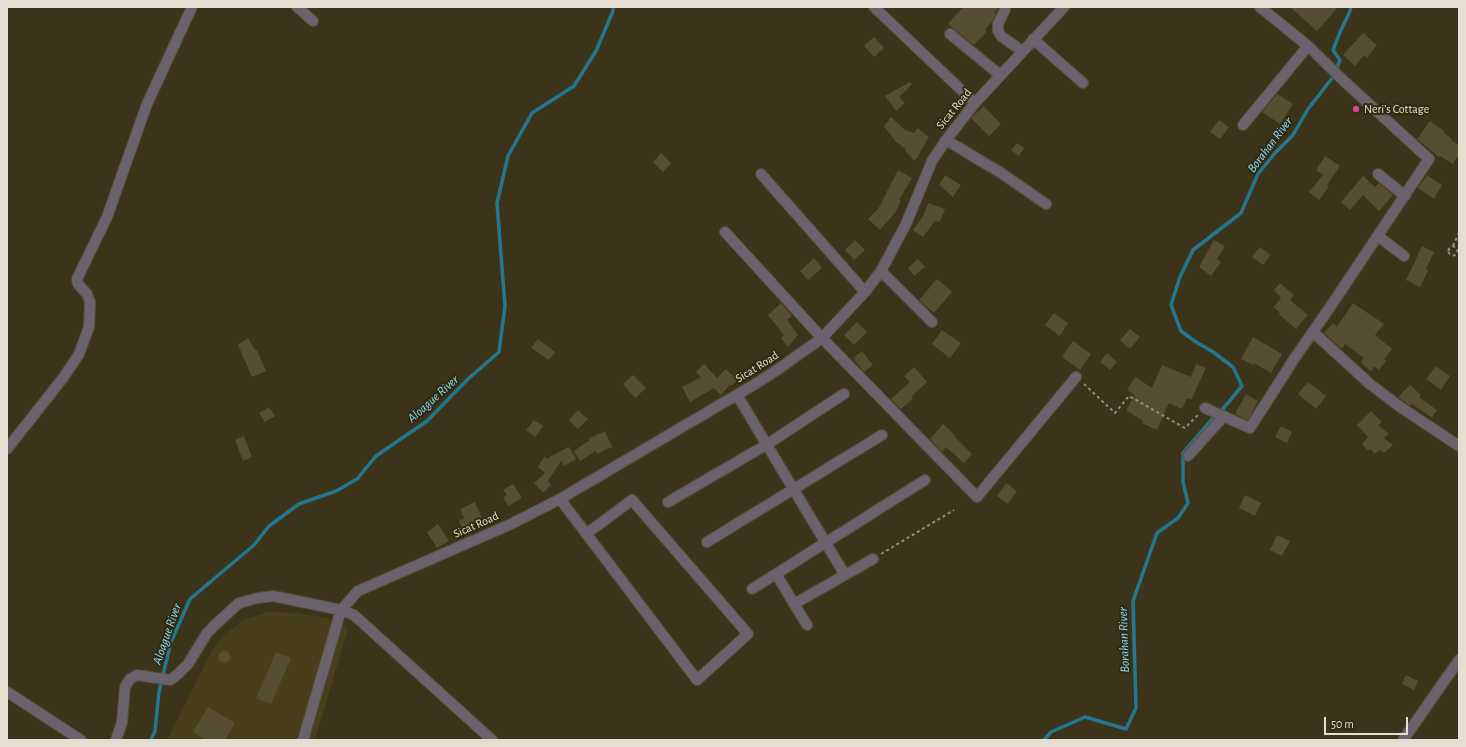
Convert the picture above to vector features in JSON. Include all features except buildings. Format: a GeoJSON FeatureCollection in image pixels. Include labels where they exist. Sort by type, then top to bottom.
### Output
{"type":"FeatureCollection","features":[{"type":"Feature","properties":{"kind":"street"},"geometry":{"type":"LineString","coordinates":[[7,449],[63,378],[79,354],[89,327],[90,302],[87,294],[78,284],[77,279],[107,217],[147,104],[192,7]]}},
{"type":"Feature","properties":{"kind":"street"},"geometry":{"type":"LineString","coordinates":[[297,7],[313,21]]}},
{"type":"Feature","properties":{"kind":"street"},"geometry":{"type":"LineString","coordinates":[[874,7],[975,103]]}},
{"type":"Feature","properties":{"kind":"street","name":"Sicat Road"},"geometry":{"type":"LineString","coordinates":[[341,610],[358,591],[508,525],[560,499],[737,395],[780,368],[822,338],[865,292],[881,271],[906,224],[932,161],[946,140],[975,103],[1064,7]]}},
{"type":"Feature","properties":{"kind":"street"},"geometry":{"type":"LineString","coordinates":[[1205,408],[1250,428],[1286,370],[1430,159],[1345,82],[1308,46],[1260,7]]}},
{"type":"Feature","properties":{"kind":"street"},"geometry":{"type":"LineString","coordinates":[[1005,10],[998,24],[998,31],[1001,36],[1022,52]]}},
{"type":"Feature","properties":{"kind":"street"},"geometry":{"type":"LineString","coordinates":[[950,34],[1000,75]]}},
{"type":"Feature","properties":{"kind":"street"},"geometry":{"type":"LineString","coordinates":[[1033,39],[1083,83]]}},
{"type":"Feature","properties":{"kind":"street"},"geometry":{"type":"LineString","coordinates":[[1243,125],[1308,46]]}},
{"type":"Feature","properties":{"kind":"street"},"geometry":{"type":"LineString","coordinates":[[946,140],[1001,173],[1046,204]]}},
{"type":"Feature","properties":{"kind":"street"},"geometry":{"type":"LineString","coordinates":[[761,174],[865,292]]}},
{"type":"Feature","properties":{"kind":"street"},"geometry":{"type":"LineString","coordinates":[[1378,174],[1405,196]]}},
{"type":"Feature","properties":{"kind":"street"},"geometry":{"type":"LineString","coordinates":[[725,232],[822,338],[977,497],[1076,377]]}},
{"type":"Feature","properties":{"kind":"street"},"geometry":{"type":"LineString","coordinates":[[1378,236],[1404,256]]}},
{"type":"Feature","properties":{"kind":"street"},"geometry":{"type":"LineString","coordinates":[[881,271],[932,322]]}},
{"type":"Feature","properties":{"kind":"street"},"geometry":{"type":"LineString","coordinates":[[1313,332],[1371,385],[1403,409],[1459,446]]}},
{"type":"Feature","properties":{"kind":"street"},"geometry":{"type":"LineString","coordinates":[[668,502],[766,445],[844,394]]}},
{"type":"Feature","properties":{"kind":"street"},"geometry":{"type":"LineString","coordinates":[[737,395],[845,575]]}},
{"type":"Feature","properties":{"kind":"street"},"geometry":{"type":"LineString","coordinates":[[1188,456],[1224,416]]}},
{"type":"Feature","properties":{"kind":"street"},"geometry":{"type":"LineString","coordinates":[[707,542],[882,435]]}},
{"type":"Feature","properties":{"kind":"street"},"geometry":{"type":"LineString","coordinates":[[752,589],[925,480]]}},
{"type":"Feature","properties":{"kind":"street"},"geometry":{"type":"LineString","coordinates":[[560,499],[586,534],[697,680],[748,634],[632,500],[586,534]]}},
{"type":"Feature","properties":{"kind":"street"},"geometry":{"type":"LineString","coordinates":[[794,604],[873,559]]}},
{"type":"Feature","properties":{"kind":"street"},"geometry":{"type":"LineString","coordinates":[[776,574],[807,625]]}},
{"type":"Feature","properties":{"kind":"street"},"geometry":{"type":"LineString","coordinates":[[116,740],[122,722],[125,687],[130,679],[137,675],[170,680],[188,664],[207,633],[239,603],[273,596],[341,610],[354,616],[492,740]]}},
{"type":"Feature","properties":{"kind":"street"},"geometry":{"type":"LineString","coordinates":[[303,740],[341,610]]}},
{"type":"Feature","properties":{"kind":"street"},"geometry":{"type":"LineString","coordinates":[[1403,740],[1459,660]]}},
{"type":"Feature","properties":{"kind":"street"},"geometry":{"type":"LineString","coordinates":[[7,692],[81,740]]}},
{"type":"Feature","properties":{"kind":"path"},"geometry":{"type":"LineString","coordinates":[[1453,246],[1458,250],[1454,256],[1448,252],[1449,248],[1453,246],[1459,233]]}},
{"type":"Feature","properties":{"kind":"path"},"geometry":{"type":"LineString","coordinates":[[1076,377],[1115,413],[1130,396],[1185,428],[1205,408]]}},
{"type":"Feature","properties":{"kind":"path"},"geometry":{"type":"LineString","coordinates":[[873,559],[954,510]]}},
{"type":"Feature","properties":{"kind":"shaded area"},"geometry":{"type":"Polygon","coordinates":[[[269,612],[297,613],[327,618],[348,629],[315,740],[167,740],[212,650],[225,634],[246,619],[269,612]]]}},
{"type":"Feature","properties":{"kind":"waterway","name":"Aloague River"},"geometry":{"type":"LineString","coordinates":[[151,740],[155,731],[159,692],[171,642],[190,599],[254,545],[269,526],[299,504],[336,491],[357,479],[376,456],[427,421],[468,379],[499,352],[505,306],[497,203],[508,156],[532,113],[574,86],[596,51],[613,11],[613,7]]}},
{"type":"Feature","properties":{"kind":"waterway","name":"Borahan River"},"geometry":{"type":"LineString","coordinates":[[1221,411],[1242,386],[1233,367],[1181,331],[1171,305],[1180,277],[1193,250],[1241,213],[1258,174],[1275,153],[1293,135],[1308,109],[1333,77],[1340,60],[1333,50],[1351,7]]}},
{"type":"Feature","properties":{"kind":"waterway","name":"Borahan River"},"geometry":{"type":"LineString","coordinates":[[1044,740],[1051,732],[1085,717],[1126,729],[1136,708],[1133,601],[1157,533],[1178,518],[1188,503],[1183,482],[1183,453],[1215,416]]}},
{"type":"Feature","properties":{"kind":"place","name":"Neri’s Cottage"},"geometry":{"type":"Point","coordinates":[1356,109]}}]}
